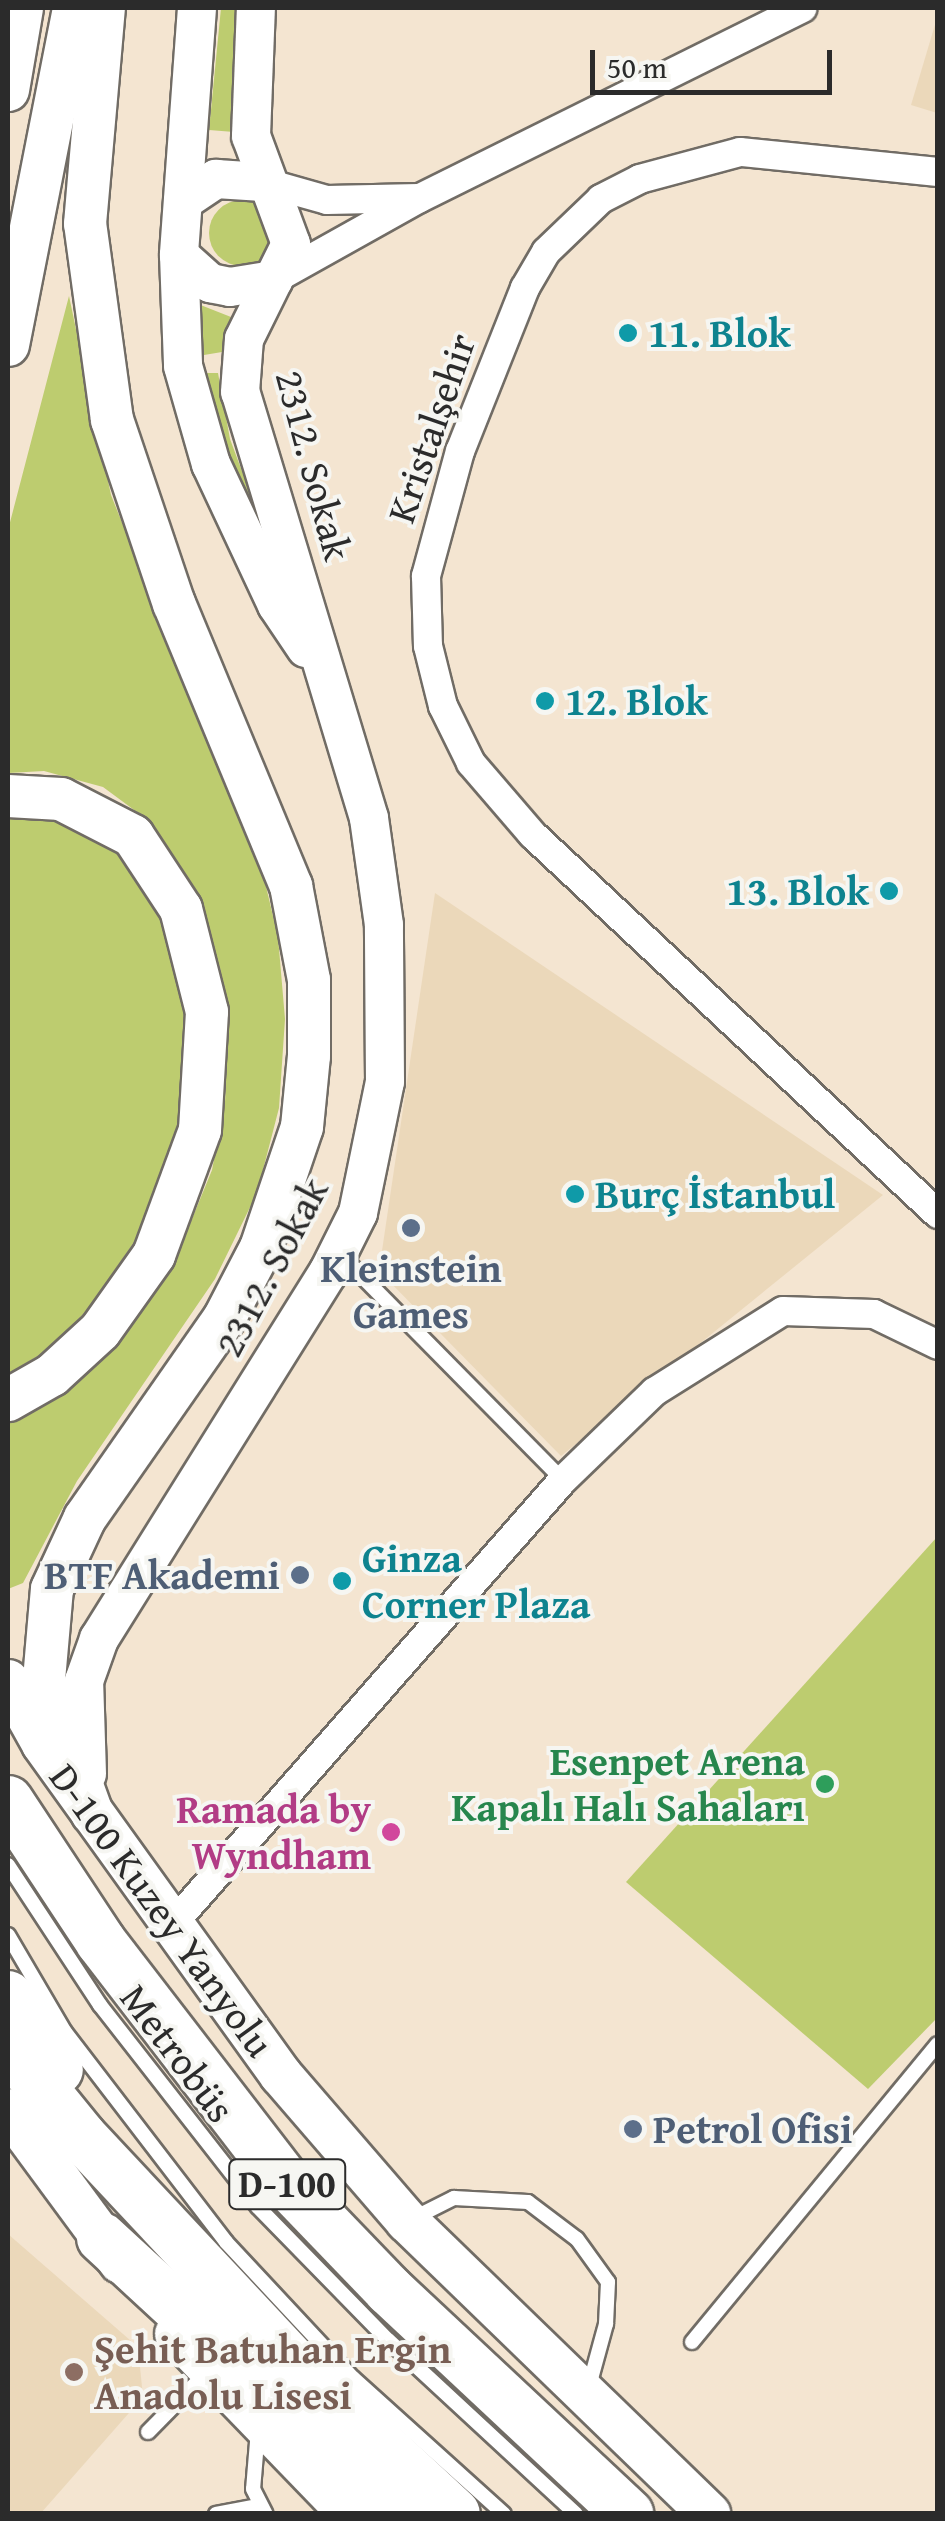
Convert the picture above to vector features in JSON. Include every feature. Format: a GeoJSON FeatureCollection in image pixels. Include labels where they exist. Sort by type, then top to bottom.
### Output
{"type":"FeatureCollection","features":[{"type":"Feature","properties":{"kind":"highway","name":"D-100"},"geometry":{"type":"LineString","coordinates":[[8,1801],[112,1957],[288,2185],[389,2290],[628,2514]]}},
{"type":"Feature","properties":{"kind":"highway","name":"D-100"},"geometry":{"type":"LineString","coordinates":[[8,1996],[140,2195],[298,2368],[455,2514]]}},
{"type":"Feature","properties":{"kind":"highway"},"geometry":{"type":"LineString","coordinates":[[8,2046],[140,2195]]}},
{"type":"Feature","properties":{"kind":"highway"},"geometry":{"type":"LineString","coordinates":[[102,2238],[401,2514]]}},
{"type":"Feature","properties":{"kind":"main road"},"geometry":{"type":"LineString","coordinates":[[8,90],[22,8]]}},
{"type":"Feature","properties":{"kind":"main road"},"geometry":{"type":"LineString","coordinates":[[8,345],[74,8]]}},
{"type":"Feature","properties":{"kind":"main road"},"geometry":{"type":"LineString","coordinates":[[92,1812],[44,1680],[52,1589],[85,1518],[224,1319],[261,1248],[302,1127],[309,1056],[309,980],[291,886],[174,604],[112,420],[86,224],[104,8]]}},
{"type":"Feature","properties":{"kind":"main road"},"geometry":{"type":"LineString","coordinates":[[8,796],[61,799],[133,836],[182,909],[207,1012],[200,1130],[154,1255],[100,1331],[52,1375],[8,1400]]}},
{"type":"Feature","properties":{"kind":"main road","name":"D-100 Kuzey Yanyolu"},"geometry":{"type":"LineString","coordinates":[[8,1681],[92,1812],[281,2075],[407,2221],[710,2514]]}},
{"type":"Feature","properties":{"kind":"main road"},"geometry":{"type":"LineString","coordinates":[[13,2124],[209,2370],[258,2425],[350,2514]]}},
{"type":"Feature","properties":{"kind":"street","name":"2312. Sokak"},"geometry":{"type":"LineString","coordinates":[[197,8],[178,254],[183,366],[210,464],[277,604],[319,666]]}},
{"type":"Feature","properties":{"kind":"street","name":"2312. Sokak"},"geometry":{"type":"LineString","coordinates":[[92,1812],[83,1745],[84,1680],[100,1639],[338,1252],[358,1212],[377,1145],[385,1082],[384,925],[369,818],[319,666],[240,392],[244,340],[291,244],[282,208],[264,182],[251,136],[256,8]]}},
{"type":"Feature","properties":{"kind":"street"},"geometry":{"type":"LineString","coordinates":[[178,254],[210,282],[230,287],[273,280],[420,198],[802,8]]}},
{"type":"Feature","properties":{"kind":"street","name":"Kristalşehir"},"geometry":{"type":"LineString","coordinates":[[938,172],[740,152],[640,179],[601,199],[546,252],[524,288],[460,451],[426,576],[428,646],[442,706],[471,764],[532,834],[938,1214]]}},
{"type":"Feature","properties":{"kind":"street"},"geometry":{"type":"LineString","coordinates":[[183,201],[216,180],[264,182],[327,200],[420,198]]}},
{"type":"Feature","properties":{"kind":"street"},"geometry":{"type":"LineString","coordinates":[[171,1926],[563,1480],[654,1392],[782,1311],[874,1314],[938,1345]]}},
{"type":"Feature","properties":{"kind":"lane"},"geometry":{"type":"LineString","coordinates":[[338,1252],[563,1480]]}},
{"type":"Feature","properties":{"kind":"lane","name":"Metrobüs"},"geometry":{"type":"LineString","coordinates":[[8,1866],[100,2005],[258,2207],[388,2340],[576,2514]]}},
{"type":"Feature","properties":{"kind":"lane","name":"Metrobüs"},"geometry":{"type":"LineString","coordinates":[[8,1935],[65,2032],[226,2242],[353,2378],[504,2514]]}},
{"type":"Feature","properties":{"kind":"lane"},"geometry":{"type":"LineString","coordinates":[[692,2342],[938,2044]]}},
{"type":"Feature","properties":{"kind":"lane"},"geometry":{"type":"LineString","coordinates":[[407,2221],[454,2198],[528,2202],[577,2239],[608,2282],[606,2324],[586,2396]]}},
{"type":"Feature","properties":{"kind":"lane"},"geometry":{"type":"LineString","coordinates":[[148,2432],[209,2370]]}},
{"type":"Feature","properties":{"kind":"lane"},"geometry":{"type":"LineString","coordinates":[[216,2514],[262,2510],[252,2474],[258,2425]]}},
{"type":"Feature","properties":{"kind":"shaded area"},"geometry":{"type":"Polygon","coordinates":[[[937,18],[938,113],[911,105],[937,18]]]}},
{"type":"Feature","properties":{"kind":"shaded area","name":"Burç İstanbul"},"geometry":{"type":"Polygon","coordinates":[[[435,893],[883,1195],[561,1456],[379,1271],[435,893]]]}},
{"type":"Feature","properties":{"kind":"shaded area","name":"Şehit Batuhan Ergin Anadolu Lisesi"},"geometry":{"type":"Polygon","coordinates":[[[8,2234],[138,2347],[143,2397],[41,2513],[8,2513],[8,2234]]]}},
{"type":"Feature","properties":{"kind":"green space"},"geometry":{"type":"Polygon","coordinates":[[[221,8],[235,8],[234,132],[209,130],[221,8]]]}},
{"type":"Feature","properties":{"kind":"green space"},"geometry":{"type":"Polygon","coordinates":[[[242,200],[265,210],[275,233],[265,256],[242,266],[219,256],[209,233],[219,210],[242,200]]]}},
{"type":"Feature","properties":{"kind":"green space"},"geometry":{"type":"Polygon","coordinates":[[[69,296],[111,495],[264,878],[278,937],[285,1019],[279,1108],[257,1193],[215,1279],[77,1481],[23,1583],[8,1589],[8,1417],[143,1304],[185,1236],[212,1170],[225,1102],[228,1032],[220,968],[187,878],[149,821],[103,787],[44,771],[8,773],[8,530],[69,296]]]}},
{"type":"Feature","properties":{"kind":"green space"},"geometry":{"type":"Polygon","coordinates":[[[198,304],[231,317],[222,352],[204,355],[198,304]]]}},
{"type":"Feature","properties":{"kind":"green space"},"geometry":{"type":"Polygon","coordinates":[[[206,373],[218,373],[230,439],[283,581],[239,486],[211,409],[206,373]]]}},
{"type":"Feature","properties":{"kind":"green space"},"geometry":{"type":"Polygon","coordinates":[[[8,814],[66,815],[102,832],[162,905],[188,1025],[188,1089],[172,1160],[148,1222],[88,1309],[51,1348],[8,1374],[8,814]]]}},
{"type":"Feature","properties":{"kind":"green space","name":"Esenpet Arena Kapalı Halı Sahaları"},"geometry":{"type":"Polygon","coordinates":[[[937,1537],[937,2018],[868,2089],[626,1882],[937,1537]]]}},
{"type":"Feature","properties":{"kind":"place","name":"11. Blok"},"geometry":{"type":"Point","coordinates":[628,333]}},
{"type":"Feature","properties":{"kind":"place","name":"12. Blok"},"geometry":{"type":"Point","coordinates":[545,701]}},
{"type":"Feature","properties":{"kind":"place","name":"13. Blok"},"geometry":{"type":"Point","coordinates":[889,891]}},
{"type":"Feature","properties":{"kind":"place","name":"Burç İstanbul"},"geometry":{"type":"Point","coordinates":[575,1194]}},
{"type":"Feature","properties":{"kind":"place","name":"Kleinstein Games"},"geometry":{"type":"Point","coordinates":[411,1228]}},
{"type":"Feature","properties":{"kind":"place","name":"BTF Akademi"},"geometry":{"type":"Point","coordinates":[300,1575]}},
{"type":"Feature","properties":{"kind":"place","name":"Ginza Corner Plaza"},"geometry":{"type":"Point","coordinates":[342,1581]}},
{"type":"Feature","properties":{"kind":"place","name":"Esenpet Arena Kapalı Halı Sahaları"},"geometry":{"type":"Point","coordinates":[825,1784]}},
{"type":"Feature","properties":{"kind":"place","name":"Ramada by Wyndham"},"geometry":{"type":"Point","coordinates":[391,1832]}},
{"type":"Feature","properties":{"kind":"place","name":"Petrol Ofisi"},"geometry":{"type":"Point","coordinates":[633,2129]}},
{"type":"Feature","properties":{"kind":"place","name":"Şehit Batuhan Ergin Anadolu Lisesi"},"geometry":{"type":"Point","coordinates":[74,2372]}}]}
